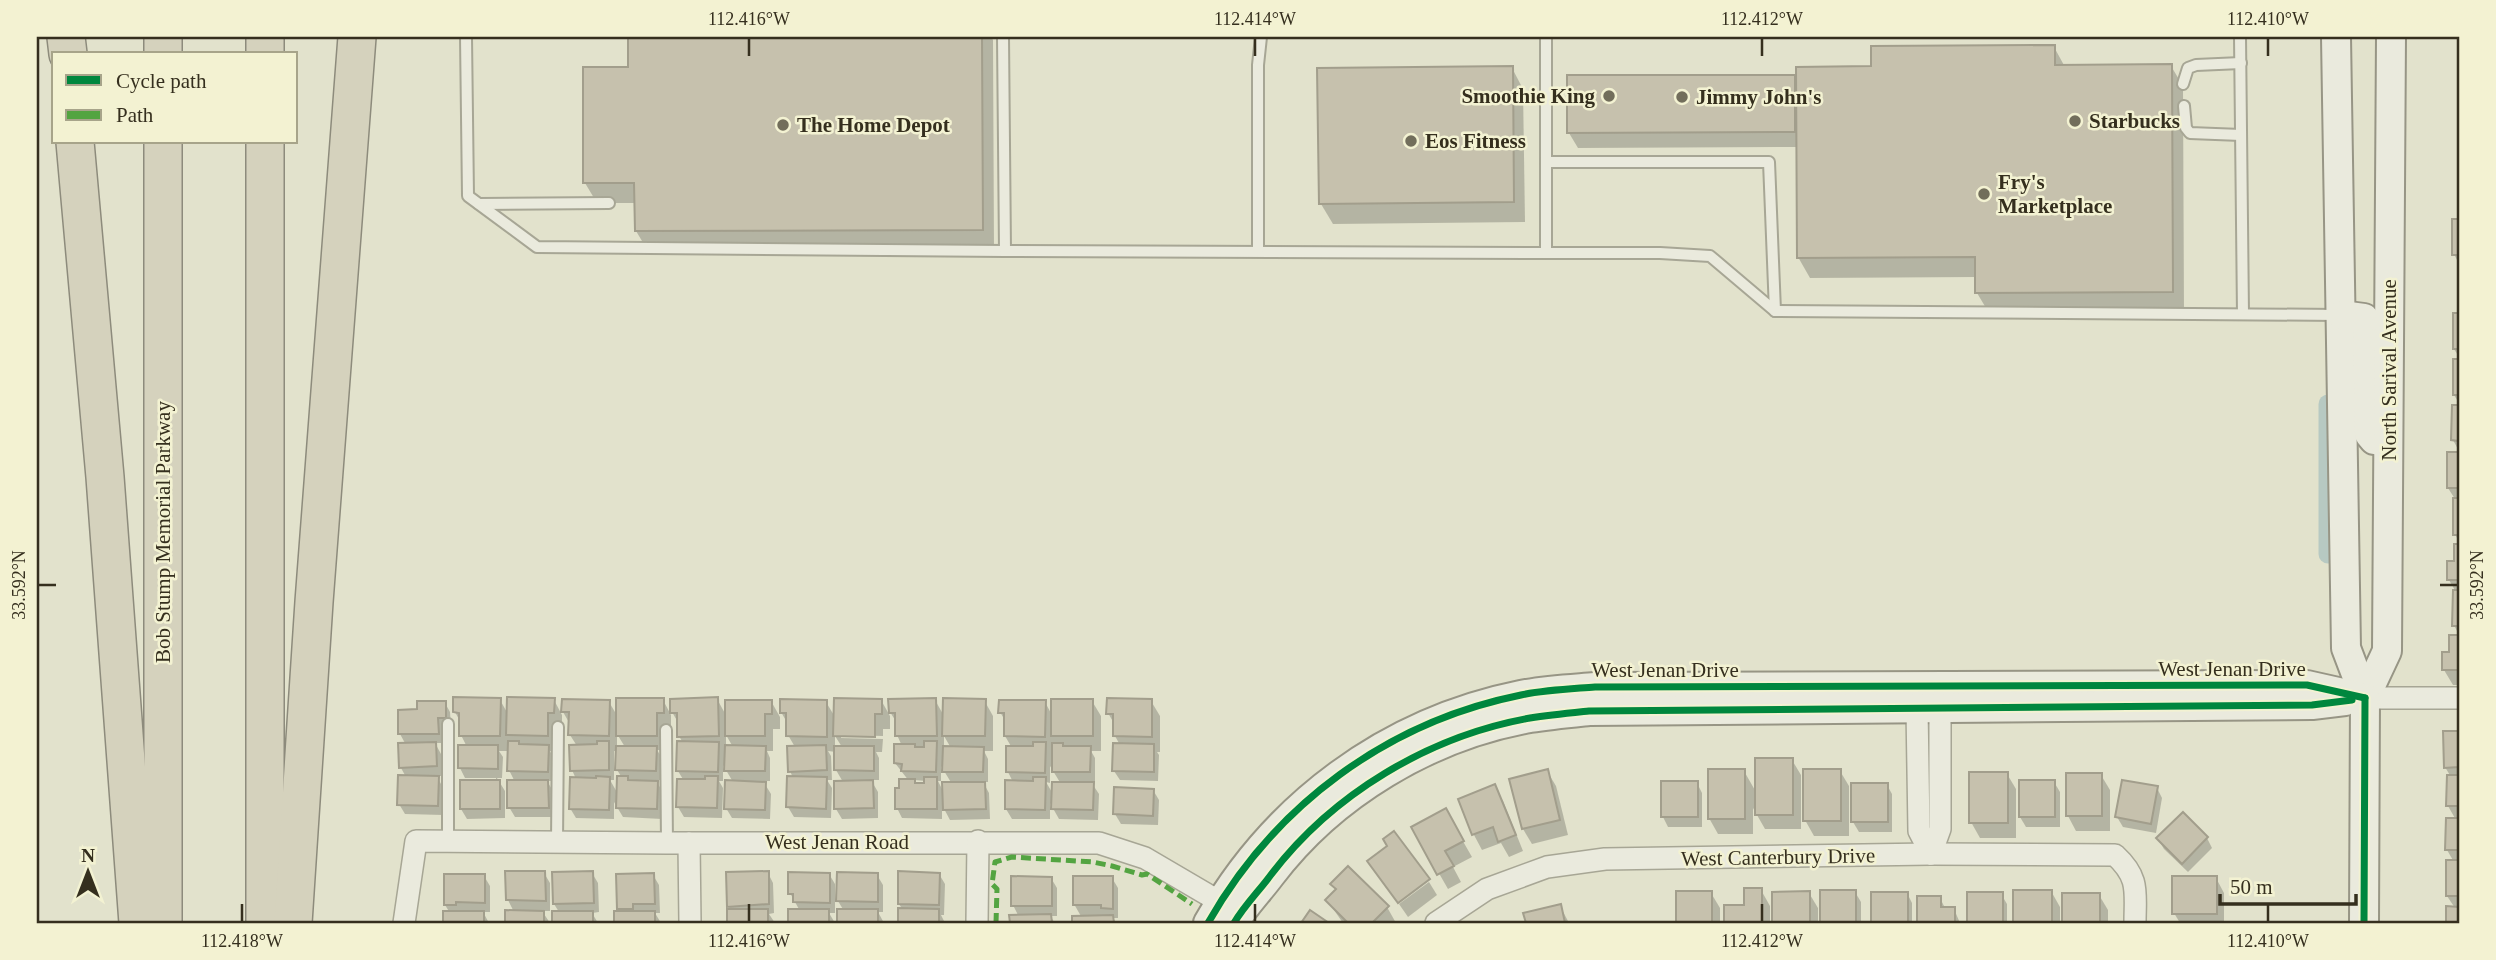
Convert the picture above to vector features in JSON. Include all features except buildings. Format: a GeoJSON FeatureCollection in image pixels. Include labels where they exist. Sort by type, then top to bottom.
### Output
{"type":"FeatureCollection","features":[{"type":"Feature","properties":{"kind":"highway"},"geometry":{"type":"LineString","coordinates":[[293,923],[314,602],[357,37]]}},
{"type":"Feature","properties":{"kind":"highway"},"geometry":{"type":"LineString","coordinates":[[75,144],[105,477],[138,923]]}},
{"type":"Feature","properties":{"kind":"highway","name":"Bob Stump Memorial Parkway"},"geometry":{"type":"LineString","coordinates":[[163,144],[163,923]]}},
{"type":"Feature","properties":{"kind":"highway"},"geometry":{"type":"LineString","coordinates":[[265,144],[265,923]]}},
{"type":"Feature","properties":{"kind":"main road","name":"North Sarival Avenue"},"geometry":{"type":"LineString","coordinates":[[2336,37],[2346,648],[2365,698],[2364,923]]}},
{"type":"Feature","properties":{"kind":"main road","name":"North Sarival Avenue"},"geometry":{"type":"LineString","coordinates":[[2365,698],[2387,651],[2391,37]]}},
{"type":"Feature","properties":{"kind":"main road"},"geometry":{"type":"LineString","coordinates":[[2341,315],[2359,316],[2367,322],[2369,434],[2374,440],[2388,442]]}},
{"type":"Feature","properties":{"kind":"main road","name":"West Jenan Drive"},"geometry":{"type":"LineString","coordinates":[[1225,916],[1288,851],[1305,818],[1395,766],[1458,738],[1530,718],[1589,711],[1928,702],[2312,705],[2365,698]]}},
{"type":"Feature","properties":{"kind":"street","name":"West Jenan Drive"},"geometry":{"type":"LineString","coordinates":[[2365,698],[2459,698]]}},
{"type":"Feature","properties":{"kind":"street"},"geometry":{"type":"LineString","coordinates":[[1928,702],[1919,831],[1931,854]]}},
{"type":"Feature","properties":{"kind":"street","name":"West Jenan Road"},"geometry":{"type":"LineString","coordinates":[[404,923],[416,841],[1099,843],[1145,858],[1225,916]]}},
{"type":"Feature","properties":{"kind":"street"},"geometry":{"type":"LineString","coordinates":[[977,923],[978,841]]}},
{"type":"Feature","properties":{"kind":"street"},"geometry":{"type":"LineString","coordinates":[[689,843],[690,923]]}},
{"type":"Feature","properties":{"kind":"street","name":"West Canterbury Drive"},"geometry":{"type":"LineString","coordinates":[[1436,923],[1487,889],[1547,867],[1605,859],[1931,854],[2115,855],[2129,868],[2136,886],[2135,923]]}},
{"type":"Feature","properties":{"kind":"lane"},"geometry":{"type":"LineString","coordinates":[[466,37],[467,196],[537,247],[1660,253],[1710,256],[1775,311],[2341,315]]}},
{"type":"Feature","properties":{"kind":"lane"},"geometry":{"type":"LineString","coordinates":[[1003,37],[1005,251]]}},
{"type":"Feature","properties":{"kind":"lane"},"geometry":{"type":"LineString","coordinates":[[1258,251],[1258,65],[1261,37]]}},
{"type":"Feature","properties":{"kind":"lane"},"geometry":{"type":"LineString","coordinates":[[1546,37],[1546,253]]}},
{"type":"Feature","properties":{"kind":"lane"},"geometry":{"type":"LineString","coordinates":[[2240,37],[2243,314]]}},
{"type":"Feature","properties":{"kind":"lane"},"geometry":{"type":"LineString","coordinates":[[2183,84],[2188,68],[2196,65],[2241,63]]}},
{"type":"Feature","properties":{"kind":"lane"},"geometry":{"type":"LineString","coordinates":[[2184,106],[2186,128],[2190,133],[2241,135]]}},
{"type":"Feature","properties":{"kind":"lane"},"geometry":{"type":"LineString","coordinates":[[1546,162],[1769,162],[1775,311]]}},
{"type":"Feature","properties":{"kind":"lane"},"geometry":{"type":"LineString","coordinates":[[479,204],[609,203]]}},
{"type":"Feature","properties":{"kind":"lane"},"geometry":{"type":"LineString","coordinates":[[448,724],[448,843]]}},
{"type":"Feature","properties":{"kind":"lane"},"geometry":{"type":"LineString","coordinates":[[557,843],[558,727]]}},
{"type":"Feature","properties":{"kind":"lane"},"geometry":{"type":"LineString","coordinates":[[666,730],[667,843]]}},
{"type":"Feature","properties":{"kind":"waterway"},"geometry":{"type":"LineString","coordinates":[[2328,404],[2328,554]]}},
{"type":"Feature","properties":{"kind":"marked path"},"geometry":{"type":"LineString","coordinates":[[996,923],[997,889],[992,884],[995,862],[1012,857],[1093,862],[1147,874],[1192,904]]}},
{"type":"Feature","properties":{"kind":"cycle path"},"geometry":{"type":"LineString","coordinates":[[1208,923],[1235,880],[1266,841],[1301,806],[1339,775],[1381,748],[1425,725],[1472,708],[1521,695],[1595,687],[2307,685],[2365,698]]}},
{"type":"Feature","properties":{"kind":"cycle path"},"geometry":{"type":"LineString","coordinates":[[2364,923],[2365,698]]}},
{"type":"Feature","properties":{"kind":"cycle path"},"geometry":{"type":"LineString","coordinates":[[1234,923],[1295,846],[1353,795],[1420,754],[1455,739],[1530,718],[1589,711],[2312,705],[2352,700]]}},
{"type":"Feature","properties":{"kind":"place","name":"Smoothie King"},"geometry":{"type":"Point","coordinates":[1609,96]}},
{"type":"Feature","properties":{"kind":"place","name":"Jimmy John's"},"geometry":{"type":"Point","coordinates":[1682,97]}},
{"type":"Feature","properties":{"kind":"place","name":"Starbucks"},"geometry":{"type":"Point","coordinates":[2075,121]}},
{"type":"Feature","properties":{"kind":"place","name":"The Home Depot"},"geometry":{"type":"Point","coordinates":[783,125]}},
{"type":"Feature","properties":{"kind":"place","name":"Eos Fitness"},"geometry":{"type":"Point","coordinates":[1411,141]}},
{"type":"Feature","properties":{"kind":"place","name":"Fry's Marketplace"},"geometry":{"type":"Point","coordinates":[1984,194]}}]}
